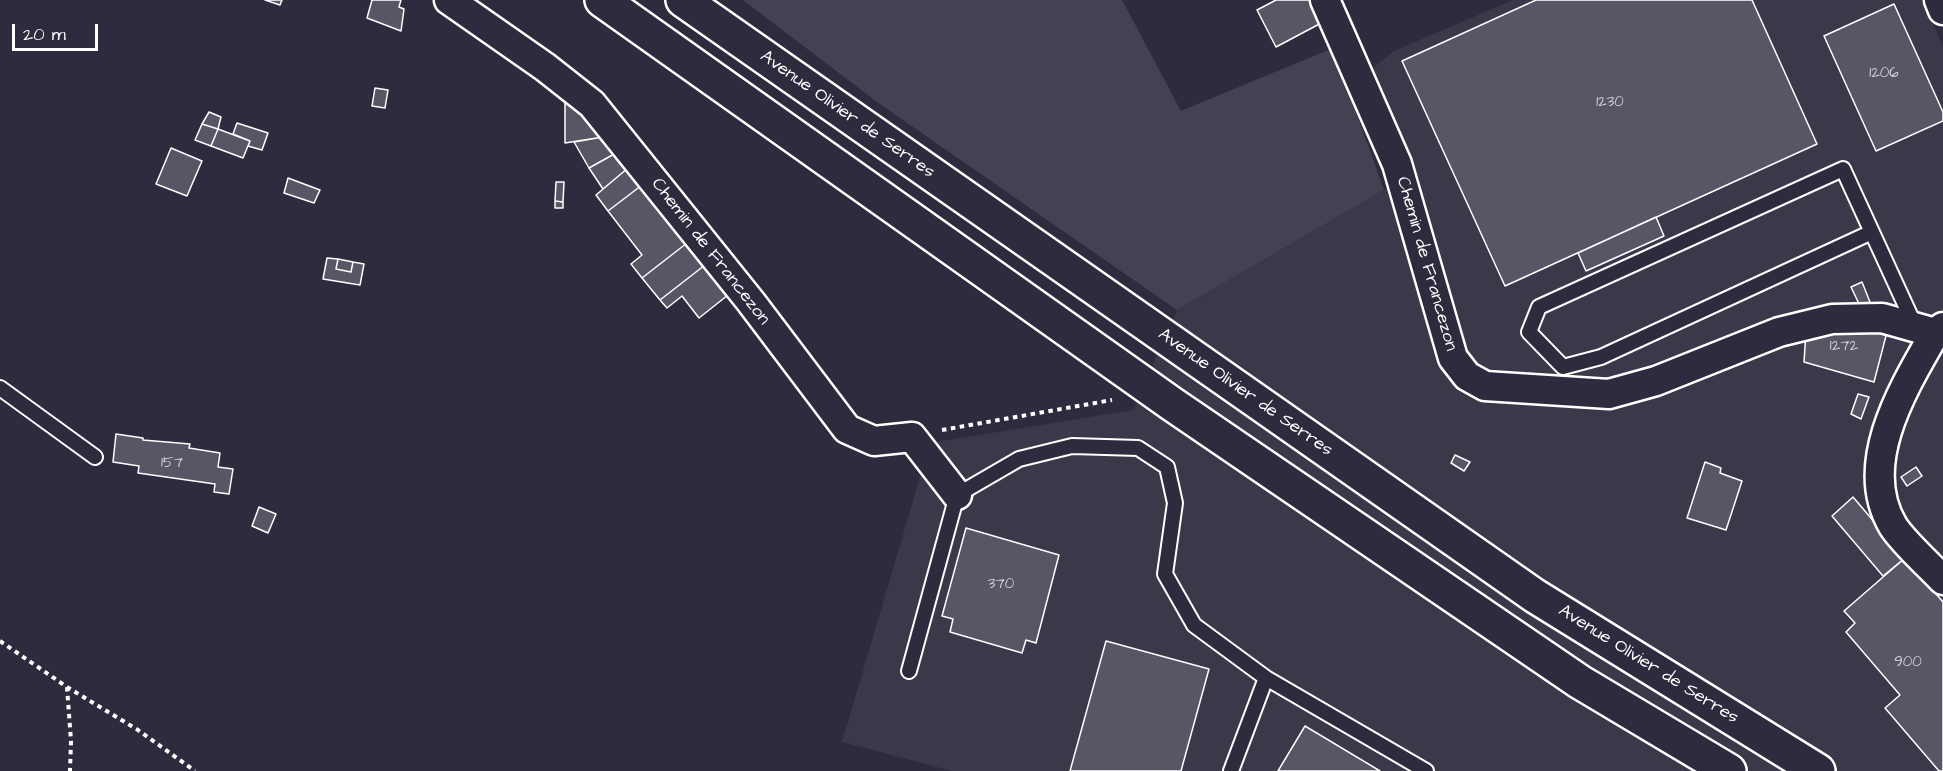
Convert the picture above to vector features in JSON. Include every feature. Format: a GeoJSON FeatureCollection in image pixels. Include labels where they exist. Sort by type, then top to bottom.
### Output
{"type":"FeatureCollection","features":[{"type":"Feature","properties":{"kind":"main road"},"geometry":{"type":"LineString","coordinates":[[602,0],[1172,404],[1580,682],[1729,771]]}},
{"type":"Feature","properties":{"kind":"main road","name":"Avenue Olivier de Serres"},"geometry":{"type":"LineString","coordinates":[[683,0],[1535,596],[1818,771]]}},
{"type":"Feature","properties":{"kind":"street","name":"Chemin de Francezon"},"geometry":{"type":"LineString","coordinates":[[449,0],[545,67],[592,104],[744,293],[847,429],[874,441],[912,437]]}},
{"type":"Feature","properties":{"kind":"street","name":"Chemin de Francezon"},"geometry":{"type":"LineString","coordinates":[[1325,0],[1397,164],[1453,358],[1467,375],[1485,386],[1610,394],[1656,381],[1779,332],[1832,319],[1882,318],[1934,332]]}},
{"type":"Feature","properties":{"kind":"street"},"geometry":{"type":"LineString","coordinates":[[1939,0],[1943,10]]}},
{"type":"Feature","properties":{"kind":"street"},"geometry":{"type":"LineString","coordinates":[[1934,332],[1903,389],[1882,444],[1881,498],[1894,527],[1943,580]]}},
{"type":"Feature","properties":{"kind":"street"},"geometry":{"type":"LineString","coordinates":[[912,437],[957,495]]}},
{"type":"Feature","properties":{"kind":"lane"},"geometry":{"type":"LineString","coordinates":[[1872,232],[1601,357],[1563,367],[1529,332],[1539,307],[1844,169],[1872,232],[1934,332]]}},
{"type":"Feature","properties":{"kind":"lane"},"geometry":{"type":"LineString","coordinates":[[0,388],[95,457]]}},
{"type":"Feature","properties":{"kind":"lane"},"geometry":{"type":"LineString","coordinates":[[909,671],[957,495],[1019,459],[1072,446],[1138,448],[1167,467],[1175,503],[1165,574],[1194,625],[1266,678],[1426,771]]}},
{"type":"Feature","properties":{"kind":"lane"},"geometry":{"type":"LineString","coordinates":[[1231,771],[1266,678]]}},
{"type":"Feature","properties":{"kind":"path"},"geometry":{"type":"LineString","coordinates":[[912,437],[1120,399]]}},
{"type":"Feature","properties":{"kind":"path"},"geometry":{"type":"LineString","coordinates":[[0,641],[67,687],[138,730],[195,771]]}},
{"type":"Feature","properties":{"kind":"path"},"geometry":{"type":"LineString","coordinates":[[67,687],[71,741],[70,771]]}},
{"type":"Feature","properties":{"kind":"shaded area"},"geometry":{"type":"Polygon","coordinates":[[[743,0],[1122,0],[1181,111],[1333,48],[1384,190],[1177,310],[877,102],[743,0]]]}},
{"type":"Feature","properties":{"kind":"shaded area"},"geometry":{"type":"Polygon","coordinates":[[[1513,0],[1922,0],[1943,46],[1943,771],[952,771],[842,742],[930,443],[1133,410],[1177,310],[1410,175],[1372,69],[1394,51],[1513,0]]]}},
{"type":"Feature","properties":{"kind":"building"},"geometry":{"type":"Polygon","coordinates":[[[265,0],[282,0],[280,5],[265,0]]]}},
{"type":"Feature","properties":{"kind":"building"},"geometry":{"type":"Polygon","coordinates":[[[372,0],[401,0],[399,7],[404,9],[401,31],[367,18],[372,0]]]}},
{"type":"Feature","properties":{"kind":"building"},"geometry":{"type":"Polygon","coordinates":[[[1276,0],[1313,0],[1325,21],[1276,47],[1257,10],[1276,0]]]}},
{"type":"Feature","properties":{"kind":"building"},"geometry":{"type":"Polygon","coordinates":[[[1536,0],[1752,0],[1817,144],[1505,286],[1402,61],[1536,0]]]}},
{"type":"Feature","properties":{"kind":"building"},"geometry":{"type":"Polygon","coordinates":[[[1894,4],[1943,112],[1943,121],[1876,151],[1824,36],[1894,4]]]}},
{"type":"Feature","properties":{"kind":"building"},"geometry":{"type":"Polygon","coordinates":[[[375,88],[388,90],[385,108],[372,106],[375,88]]]}},
{"type":"Feature","properties":{"kind":"building"},"geometry":{"type":"Polygon","coordinates":[[[565,97],[603,137],[565,143],[565,97]]]}},
{"type":"Feature","properties":{"kind":"building"},"geometry":{"type":"Polygon","coordinates":[[[209,112],[221,117],[218,129],[202,124],[209,112]]]}},
{"type":"Feature","properties":{"kind":"building"},"geometry":{"type":"Polygon","coordinates":[[[237,123],[268,133],[262,150],[248,146],[250,141],[233,134],[237,123]]]}},
{"type":"Feature","properties":{"kind":"building"},"geometry":{"type":"Polygon","coordinates":[[[202,124],[218,129],[211,146],[195,140],[202,124]]]}},
{"type":"Feature","properties":{"kind":"building"},"geometry":{"type":"Polygon","coordinates":[[[218,129],[250,141],[243,158],[211,146],[218,129]]]}},
{"type":"Feature","properties":{"kind":"building"},"geometry":{"type":"Polygon","coordinates":[[[603,137],[616,153],[589,168],[574,142],[603,137]]]}},
{"type":"Feature","properties":{"kind":"building"},"geometry":{"type":"Polygon","coordinates":[[[171,148],[202,161],[187,196],[156,184],[171,148]]]}},
{"type":"Feature","properties":{"kind":"building"},"geometry":{"type":"Polygon","coordinates":[[[616,153],[628,168],[603,189],[589,168],[616,153]]]}},
{"type":"Feature","properties":{"kind":"building"},"geometry":{"type":"Polygon","coordinates":[[[628,168],[642,185],[608,211],[596,195],[628,168]]]}},
{"type":"Feature","properties":{"kind":"building"},"geometry":{"type":"Polygon","coordinates":[[[288,178],[320,190],[314,203],[284,193],[288,178]]]}},
{"type":"Feature","properties":{"kind":"building"},"geometry":{"type":"Polygon","coordinates":[[[556,182],[564,182],[563,202],[555,201],[556,182]]]}},
{"type":"Feature","properties":{"kind":"building"},"geometry":{"type":"Polygon","coordinates":[[[642,185],[687,243],[642,278],[631,264],[642,255],[608,211],[642,185]]]}},
{"type":"Feature","properties":{"kind":"building"},"geometry":{"type":"Polygon","coordinates":[[[555,201],[563,202],[563,208],[555,208],[555,201]]]}},
{"type":"Feature","properties":{"kind":"building"},"geometry":{"type":"Polygon","coordinates":[[[1656,217],[1664,236],[1586,271],[1578,253],[1656,217]]]}},
{"type":"Feature","properties":{"kind":"building"},"geometry":{"type":"Polygon","coordinates":[[[687,243],[705,265],[660,300],[642,278],[687,243]]]}},
{"type":"Feature","properties":{"kind":"building"},"geometry":{"type":"Polygon","coordinates":[[[327,258],[338,259],[336,269],[351,272],[353,262],[364,264],[360,285],[323,279],[327,258]]]}},
{"type":"Feature","properties":{"kind":"building"},"geometry":{"type":"Polygon","coordinates":[[[338,259],[353,262],[351,272],[336,269],[338,259]]]}},
{"type":"Feature","properties":{"kind":"building"},"geometry":{"type":"Polygon","coordinates":[[[705,265],[728,295],[699,318],[682,296],[667,308],[660,300],[705,265]]]}},
{"type":"Feature","properties":{"kind":"building"},"geometry":{"type":"Polygon","coordinates":[[[1862,282],[1870,302],[1860,306],[1851,287],[1862,282]]]}},
{"type":"Feature","properties":{"kind":"building"},"geometry":{"type":"Polygon","coordinates":[[[1806,332],[1887,332],[1874,382],[1804,362],[1806,332]]]}},
{"type":"Feature","properties":{"kind":"building"},"geometry":{"type":"Polygon","coordinates":[[[1858,394],[1869,397],[1861,419],[1851,414],[1858,394]]]}},
{"type":"Feature","properties":{"kind":"building"},"geometry":{"type":"Polygon","coordinates":[[[116,434],[143,438],[143,440],[190,444],[189,448],[220,453],[218,467],[233,469],[229,494],[214,492],[215,484],[138,473],[139,466],[113,462],[116,434]]]}},
{"type":"Feature","properties":{"kind":"building"},"geometry":{"type":"Polygon","coordinates":[[[1455,455],[1470,462],[1464,471],[1451,463],[1455,455]]]}},
{"type":"Feature","properties":{"kind":"building"},"geometry":{"type":"Polygon","coordinates":[[[1705,462],[1721,468],[1720,473],[1742,481],[1726,530],[1687,518],[1705,462]]]}},
{"type":"Feature","properties":{"kind":"building"},"geometry":{"type":"Polygon","coordinates":[[[1916,467],[1922,476],[1907,486],[1901,477],[1916,467]]]}},
{"type":"Feature","properties":{"kind":"building"},"geometry":{"type":"Polygon","coordinates":[[[1853,497],[1905,558],[1883,576],[1832,516],[1853,497]]]}},
{"type":"Feature","properties":{"kind":"building"},"geometry":{"type":"Polygon","coordinates":[[[259,507],[276,514],[268,533],[252,526],[259,507]]]}},
{"type":"Feature","properties":{"kind":"building"},"geometry":{"type":"Polygon","coordinates":[[[966,528],[1059,555],[1036,643],[1026,640],[1022,653],[950,632],[953,619],[942,616],[966,528]]]}},
{"type":"Feature","properties":{"kind":"building"},"geometry":{"type":"Polygon","coordinates":[[[1905,558],[1943,602],[1943,771],[1939,771],[1885,708],[1900,695],[1846,632],[1855,623],[1844,611],[1905,558]]]}},
{"type":"Feature","properties":{"kind":"building"},"geometry":{"type":"Polygon","coordinates":[[[1106,641],[1209,669],[1181,771],[1070,771],[1106,641]]]}},
{"type":"Feature","properties":{"kind":"building"},"geometry":{"type":"Polygon","coordinates":[[[1305,726],[1380,771],[1278,771],[1305,726]]]}}]}
